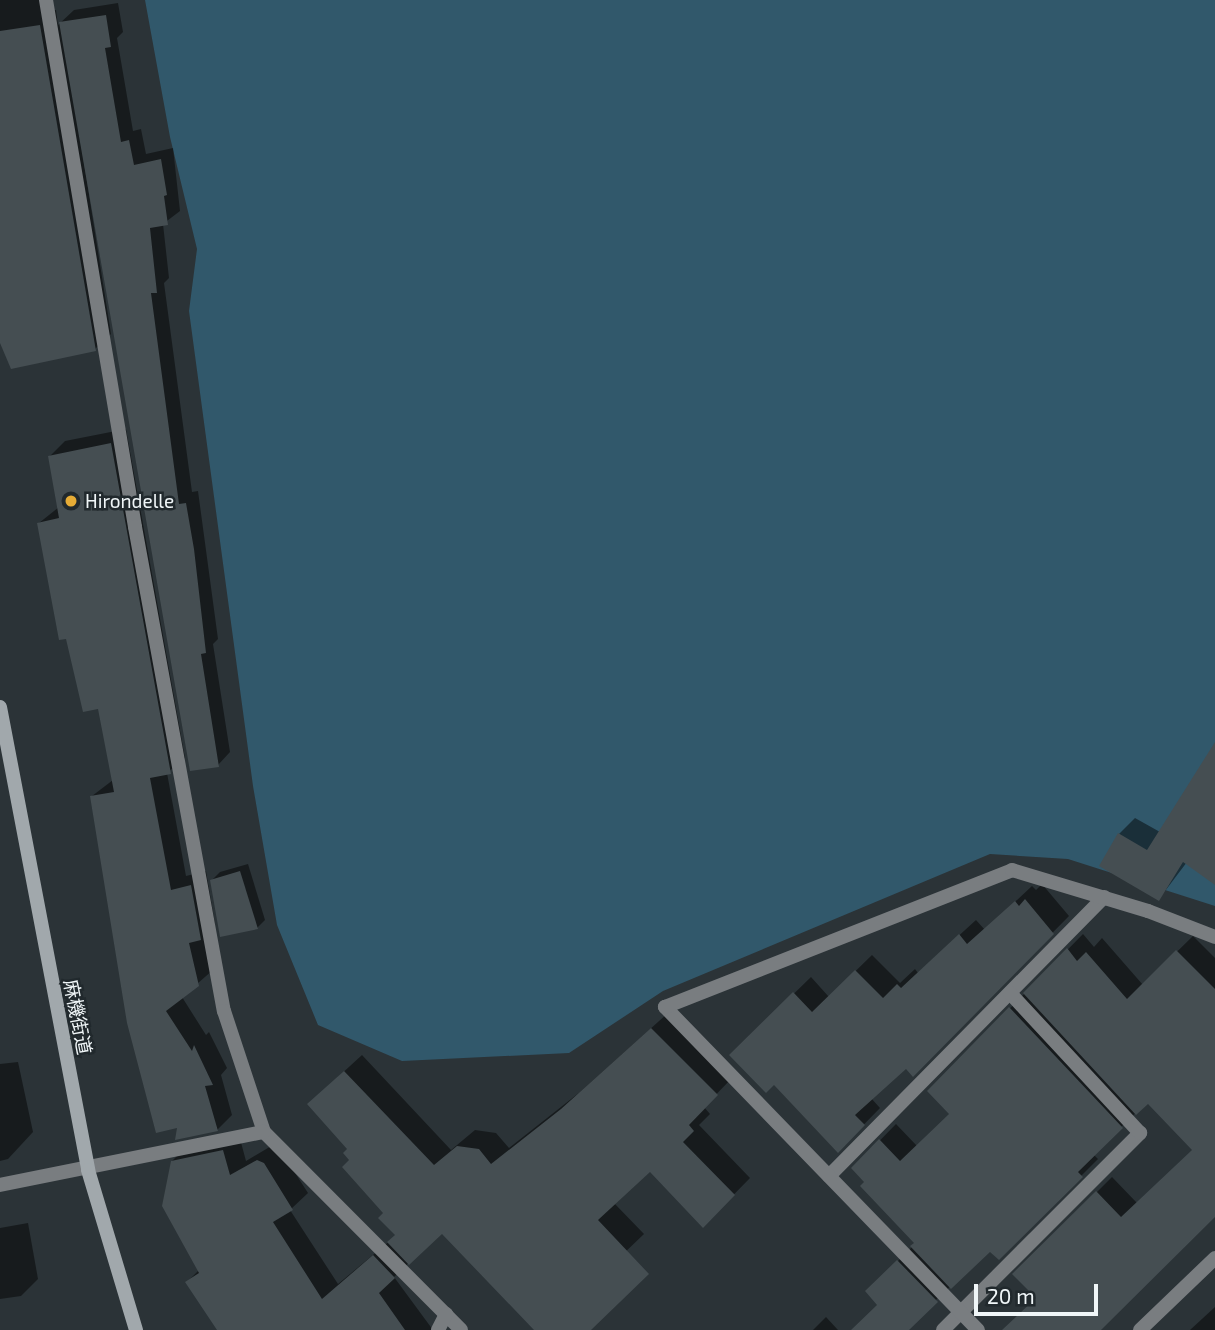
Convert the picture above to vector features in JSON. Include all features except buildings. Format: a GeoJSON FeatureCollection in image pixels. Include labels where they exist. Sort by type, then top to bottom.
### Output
{"type":"FeatureCollection","features":[{"type":"Feature","properties":{"kind":"street"},"geometry":{"type":"LineString","coordinates":[[46,0],[135,527],[224,1011],[264,1132],[461,1330]]}},
{"type":"Feature","properties":{"kind":"street","name":"麻機街道"},"geometry":{"type":"LineString","coordinates":[[0,707],[88,1170],[136,1330]]}},
{"type":"Feature","properties":{"kind":"street"},"geometry":{"type":"LineString","coordinates":[[978,1330],[665,1007],[1012,870],[1104,898],[1215,937]]}},
{"type":"Feature","properties":{"kind":"street"},"geometry":{"type":"LineString","coordinates":[[829,1176],[1104,898]]}},
{"type":"Feature","properties":{"kind":"street"},"geometry":{"type":"LineString","coordinates":[[943,1330],[1140,1133],[1010,993]]}},
{"type":"Feature","properties":{"kind":"street"},"geometry":{"type":"LineString","coordinates":[[0,1185],[88,1170],[264,1132]]}},
{"type":"Feature","properties":{"kind":"street"},"geometry":{"type":"LineString","coordinates":[[1140,1330],[1215,1258]]}},
{"type":"Feature","properties":{"kind":"street"},"geometry":{"type":"LineString","coordinates":[[438,1330],[446,1314]]}},
{"type":"Feature","properties":{"kind":"shaded area"},"geometry":{"type":"Polygon","coordinates":[[[145,0],[1215,0],[1215,906],[1068,859],[990,854],[663,991],[569,1053],[402,1061],[318,1025],[277,925],[253,786],[189,311],[197,249],[170,137],[145,0]]]}},
{"type":"Feature","properties":{"kind":"place","name":"Hirondelle"},"geometry":{"type":"Point","coordinates":[71,501]}}]}
